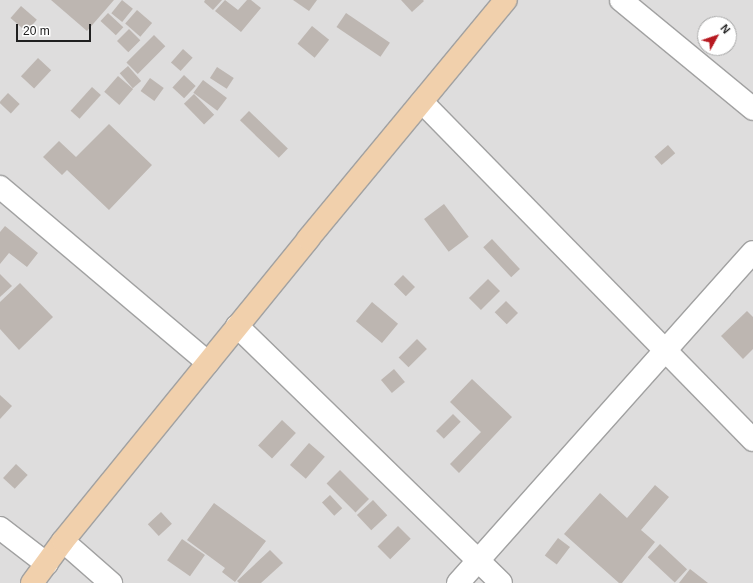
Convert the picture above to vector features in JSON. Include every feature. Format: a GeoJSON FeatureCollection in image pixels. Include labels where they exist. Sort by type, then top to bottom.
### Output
{"type":"FeatureCollection","features":[{"type":"Feature","properties":{"kind":"main road"},"geometry":{"type":"LineString","coordinates":[[32,583],[63,540],[237,326],[506,0]]}},
{"type":"Feature","properties":{"kind":"street"},"geometry":{"type":"LineString","coordinates":[[621,0],[753,109]]}},
{"type":"Feature","properties":{"kind":"street"},"geometry":{"type":"LineString","coordinates":[[422,102],[753,440]]}},
{"type":"Feature","properties":{"kind":"street"},"geometry":{"type":"LineString","coordinates":[[0,186],[208,363]]}},
{"type":"Feature","properties":{"kind":"street"},"geometry":{"type":"LineString","coordinates":[[458,583],[753,252]]}},
{"type":"Feature","properties":{"kind":"street"},"geometry":{"type":"LineString","coordinates":[[237,326],[501,583]]}},
{"type":"Feature","properties":{"kind":"street"},"geometry":{"type":"LineString","coordinates":[[0,528],[47,564]]}},
{"type":"Feature","properties":{"kind":"street"},"geometry":{"type":"LineString","coordinates":[[63,540],[111,583]]}},
{"type":"Feature","properties":{"kind":"shaded area"},"geometry":{"type":"Polygon","coordinates":[[[0,0],[753,0],[753,583],[0,583],[0,0]]]}},
{"type":"Feature","properties":{"kind":"building"},"geometry":{"type":"Polygon","coordinates":[[[51,0],[114,0],[87,31],[51,0]]]}},
{"type":"Feature","properties":{"kind":"building"},"geometry":{"type":"Polygon","coordinates":[[[122,0],[133,9],[122,22],[111,13],[122,0]]]}},
{"type":"Feature","properties":{"kind":"building"},"geometry":{"type":"Polygon","coordinates":[[[205,0],[222,0],[213,10],[204,2],[205,0]]]}},
{"type":"Feature","properties":{"kind":"building"},"geometry":{"type":"Polygon","coordinates":[[[225,0],[238,10],[247,0],[251,0],[261,8],[241,32],[215,11],[225,0]]]}},
{"type":"Feature","properties":{"kind":"building"},"geometry":{"type":"Polygon","coordinates":[[[293,0],[317,0],[309,11],[293,0]]]}},
{"type":"Feature","properties":{"kind":"building"},"geometry":{"type":"Polygon","coordinates":[[[401,0],[423,0],[424,1],[412,12],[401,0]]]}},
{"type":"Feature","properties":{"kind":"building"},"geometry":{"type":"Polygon","coordinates":[[[21,6],[37,20],[26,32],[11,18],[21,6]]]}},
{"type":"Feature","properties":{"kind":"building"},"geometry":{"type":"Polygon","coordinates":[[[137,10],[152,23],[140,37],[125,24],[137,10]]]}},
{"type":"Feature","properties":{"kind":"building"},"geometry":{"type":"Polygon","coordinates":[[[108,13],[123,27],[116,35],[100,21],[108,13]]]}},
{"type":"Feature","properties":{"kind":"building"},"geometry":{"type":"Polygon","coordinates":[[[346,13],[390,43],[380,57],[336,27],[346,13]]]}},
{"type":"Feature","properties":{"kind":"building"},"geometry":{"type":"Polygon","coordinates":[[[312,26],[329,40],[315,58],[298,44],[312,26]]]}},
{"type":"Feature","properties":{"kind":"building"},"geometry":{"type":"Polygon","coordinates":[[[129,29],[140,40],[128,52],[117,41],[129,29]]]}},
{"type":"Feature","properties":{"kind":"building"},"geometry":{"type":"Polygon","coordinates":[[[154,35],[165,46],[138,74],[126,63],[154,35]]]}},
{"type":"Feature","properties":{"kind":"building"},"geometry":{"type":"Polygon","coordinates":[[[183,49],[193,58],[181,71],[171,62],[183,49]]]}},
{"type":"Feature","properties":{"kind":"building"},"geometry":{"type":"Polygon","coordinates":[[[38,58],[51,70],[34,89],[21,76],[38,58]]]}},
{"type":"Feature","properties":{"kind":"building"},"geometry":{"type":"Polygon","coordinates":[[[128,66],[141,81],[133,88],[120,73],[128,66]]]}},
{"type":"Feature","properties":{"kind":"building"},"geometry":{"type":"Polygon","coordinates":[[[217,67],[234,78],[227,89],[210,78],[217,67]]]}},
{"type":"Feature","properties":{"kind":"building"},"geometry":{"type":"Polygon","coordinates":[[[184,75],[196,86],[184,98],[172,87],[184,75]]]}},
{"type":"Feature","properties":{"kind":"building"},"geometry":{"type":"Polygon","coordinates":[[[118,76],[133,89],[119,105],[104,92],[118,76]]]}},
{"type":"Feature","properties":{"kind":"building"},"geometry":{"type":"Polygon","coordinates":[[[150,78],[164,88],[154,101],[141,91],[150,78]]]}},
{"type":"Feature","properties":{"kind":"building"},"geometry":{"type":"Polygon","coordinates":[[[203,80],[227,98],[217,111],[193,93],[203,80]]]}},
{"type":"Feature","properties":{"kind":"building"},"geometry":{"type":"Polygon","coordinates":[[[92,87],[101,95],[80,119],[71,111],[92,87]]]}},
{"type":"Feature","properties":{"kind":"building"},"geometry":{"type":"Polygon","coordinates":[[[8,93],[20,104],[11,113],[0,103],[8,93]]]}},
{"type":"Feature","properties":{"kind":"building"},"geometry":{"type":"Polygon","coordinates":[[[194,94],[214,115],[204,125],[184,104],[194,94]]]}},
{"type":"Feature","properties":{"kind":"building"},"geometry":{"type":"Polygon","coordinates":[[[249,111],[288,149],[279,158],[240,120],[249,111]]]}},
{"type":"Feature","properties":{"kind":"building"},"geometry":{"type":"Polygon","coordinates":[[[109,124],[152,165],[109,210],[67,170],[62,175],[43,157],[59,141],[76,157],[109,124]]]}},
{"type":"Feature","properties":{"kind":"building"},"geometry":{"type":"Polygon","coordinates":[[[668,145],[675,153],[662,165],[654,157],[668,145]]]}},
{"type":"Feature","properties":{"kind":"building"},"geometry":{"type":"Polygon","coordinates":[[[444,204],[469,237],[449,252],[424,219],[444,204]]]}},
{"type":"Feature","properties":{"kind":"building"},"geometry":{"type":"Polygon","coordinates":[[[5,226],[38,253],[27,267],[9,253],[0,264],[0,232],[5,226]]]}},
{"type":"Feature","properties":{"kind":"building"},"geometry":{"type":"Polygon","coordinates":[[[492,239],[520,269],[511,277],[483,247],[492,239]]]}},
{"type":"Feature","properties":{"kind":"building"},"geometry":{"type":"Polygon","coordinates":[[[0,274],[12,286],[0,297],[0,274]]]}},
{"type":"Feature","properties":{"kind":"building"},"geometry":{"type":"Polygon","coordinates":[[[403,275],[415,287],[406,296],[394,284],[403,275]]]}},
{"type":"Feature","properties":{"kind":"building"},"geometry":{"type":"Polygon","coordinates":[[[488,279],[500,291],[481,310],[469,298],[488,279]]]}},
{"type":"Feature","properties":{"kind":"building"},"geometry":{"type":"Polygon","coordinates":[[[20,283],[53,317],[19,350],[0,329],[0,302],[20,283]]]}},
{"type":"Feature","properties":{"kind":"building"},"geometry":{"type":"Polygon","coordinates":[[[506,301],[518,313],[507,324],[495,312],[506,301]]]}},
{"type":"Feature","properties":{"kind":"building"},"geometry":{"type":"Polygon","coordinates":[[[372,302],[398,324],[382,343],[356,321],[372,302]]]}},
{"type":"Feature","properties":{"kind":"building"},"geometry":{"type":"Polygon","coordinates":[[[747,311],[753,317],[753,349],[743,359],[721,336],[747,311]]]}},
{"type":"Feature","properties":{"kind":"building"},"geometry":{"type":"Polygon","coordinates":[[[417,339],[427,349],[409,367],[399,357],[417,339]]]}},
{"type":"Feature","properties":{"kind":"building"},"geometry":{"type":"Polygon","coordinates":[[[394,369],[405,382],[392,393],[381,380],[394,369]]]}},
{"type":"Feature","properties":{"kind":"building"},"geometry":{"type":"Polygon","coordinates":[[[472,379],[512,417],[459,473],[450,464],[481,432],[450,402],[472,379]]]}},
{"type":"Feature","properties":{"kind":"building"},"geometry":{"type":"Polygon","coordinates":[[[0,395],[12,406],[0,419],[0,395]]]}},
{"type":"Feature","properties":{"kind":"building"},"geometry":{"type":"Polygon","coordinates":[[[453,414],[461,422],[444,439],[436,431],[453,414]]]}},
{"type":"Feature","properties":{"kind":"building"},"geometry":{"type":"Polygon","coordinates":[[[282,420],[296,433],[272,459],[258,446],[282,420]]]}},
{"type":"Feature","properties":{"kind":"building"},"geometry":{"type":"Polygon","coordinates":[[[309,443],[325,457],[306,479],[290,465],[309,443]]]}},
{"type":"Feature","properties":{"kind":"building"},"geometry":{"type":"Polygon","coordinates":[[[16,464],[28,475],[15,489],[3,478],[16,464]]]}},
{"type":"Feature","properties":{"kind":"building"},"geometry":{"type":"Polygon","coordinates":[[[340,470],[369,499],[356,512],[327,483],[340,470]]]}},
{"type":"Feature","properties":{"kind":"building"},"geometry":{"type":"Polygon","coordinates":[[[655,485],[669,497],[641,530],[655,542],[622,583],[619,583],[564,534],[600,493],[627,518],[655,485]]]}},
{"type":"Feature","properties":{"kind":"building"},"geometry":{"type":"Polygon","coordinates":[[[330,495],[342,508],[334,516],[322,503],[330,495]]]}},
{"type":"Feature","properties":{"kind":"building"},"geometry":{"type":"Polygon","coordinates":[[[373,500],[387,515],[371,530],[357,515],[373,500]]]}},
{"type":"Feature","properties":{"kind":"building"},"geometry":{"type":"Polygon","coordinates":[[[214,503],[266,541],[235,582],[222,572],[225,568],[187,540],[214,503]]]}},
{"type":"Feature","properties":{"kind":"building"},"geometry":{"type":"Polygon","coordinates":[[[161,512],[172,524],[159,536],[148,524],[161,512]]]}},
{"type":"Feature","properties":{"kind":"building"},"geometry":{"type":"Polygon","coordinates":[[[398,526],[411,539],[390,559],[377,547],[398,526]]]}},
{"type":"Feature","properties":{"kind":"building"},"geometry":{"type":"Polygon","coordinates":[[[558,538],[570,547],[557,565],[545,556],[558,538]]]}},
{"type":"Feature","properties":{"kind":"building"},"geometry":{"type":"Polygon","coordinates":[[[182,539],[205,555],[190,576],[167,560],[182,539]]]}},
{"type":"Feature","properties":{"kind":"building"},"geometry":{"type":"Polygon","coordinates":[[[660,544],[687,569],[675,582],[648,557],[660,544]]]}},
{"type":"Feature","properties":{"kind":"building"},"geometry":{"type":"Polygon","coordinates":[[[270,550],[283,563],[261,583],[239,583],[237,581],[270,550]]]}},
{"type":"Feature","properties":{"kind":"building"},"geometry":{"type":"Polygon","coordinates":[[[690,569],[708,583],[679,583],[690,569]]]}}]}
